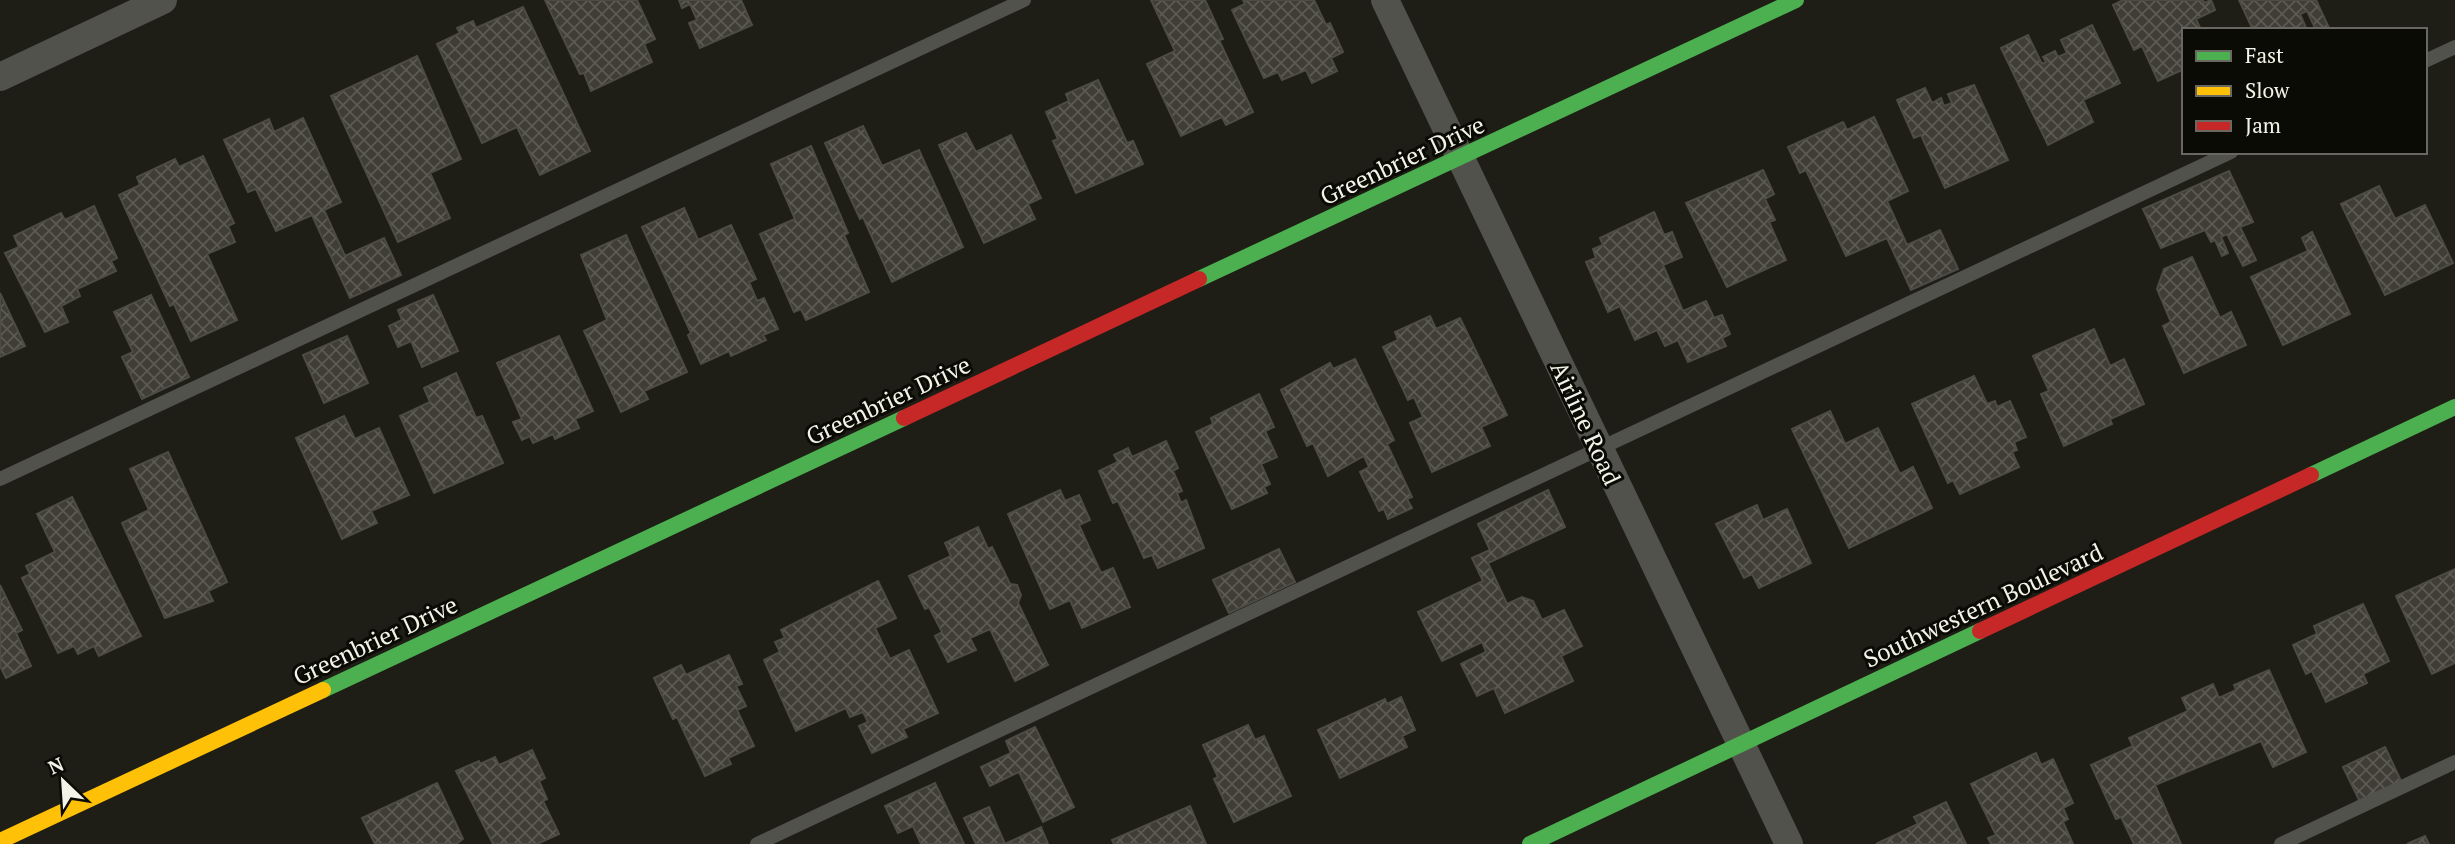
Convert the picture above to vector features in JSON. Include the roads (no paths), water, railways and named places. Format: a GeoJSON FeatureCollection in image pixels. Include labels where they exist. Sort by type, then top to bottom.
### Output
{"type":"FeatureCollection","features":[{"type":"Feature","properties":{"kind":"street"},"geometry":{"type":"LineString","coordinates":[[0,76],[163,0]]}},
{"type":"Feature","properties":{"kind":"street","name":"Airline Road"},"geometry":{"type":"LineString","coordinates":[[1385,0],[1789,844]]}},
{"type":"Feature","properties":{"kind":"street","name":"Greenbrier Drive"},"geometry":{"type":"LineString","coordinates":[[0,841],[1796,0]]}},
{"type":"Feature","properties":{"kind":"street","name":"Southwestern Boulevard"},"geometry":{"type":"LineString","coordinates":[[1530,844],[2455,407]]}},
{"type":"Feature","properties":{"kind":"lane"},"geometry":{"type":"LineString","coordinates":[[0,479],[1024,0]]}},
{"type":"Feature","properties":{"kind":"lane"},"geometry":{"type":"LineString","coordinates":[[2427,60],[2455,47]]}},
{"type":"Feature","properties":{"kind":"lane"},"geometry":{"type":"LineString","coordinates":[[757,844],[2227,154]]}},
{"type":"Feature","properties":{"kind":"lane"},"geometry":{"type":"LineString","coordinates":[[2281,844],[2455,761]]}}]}
